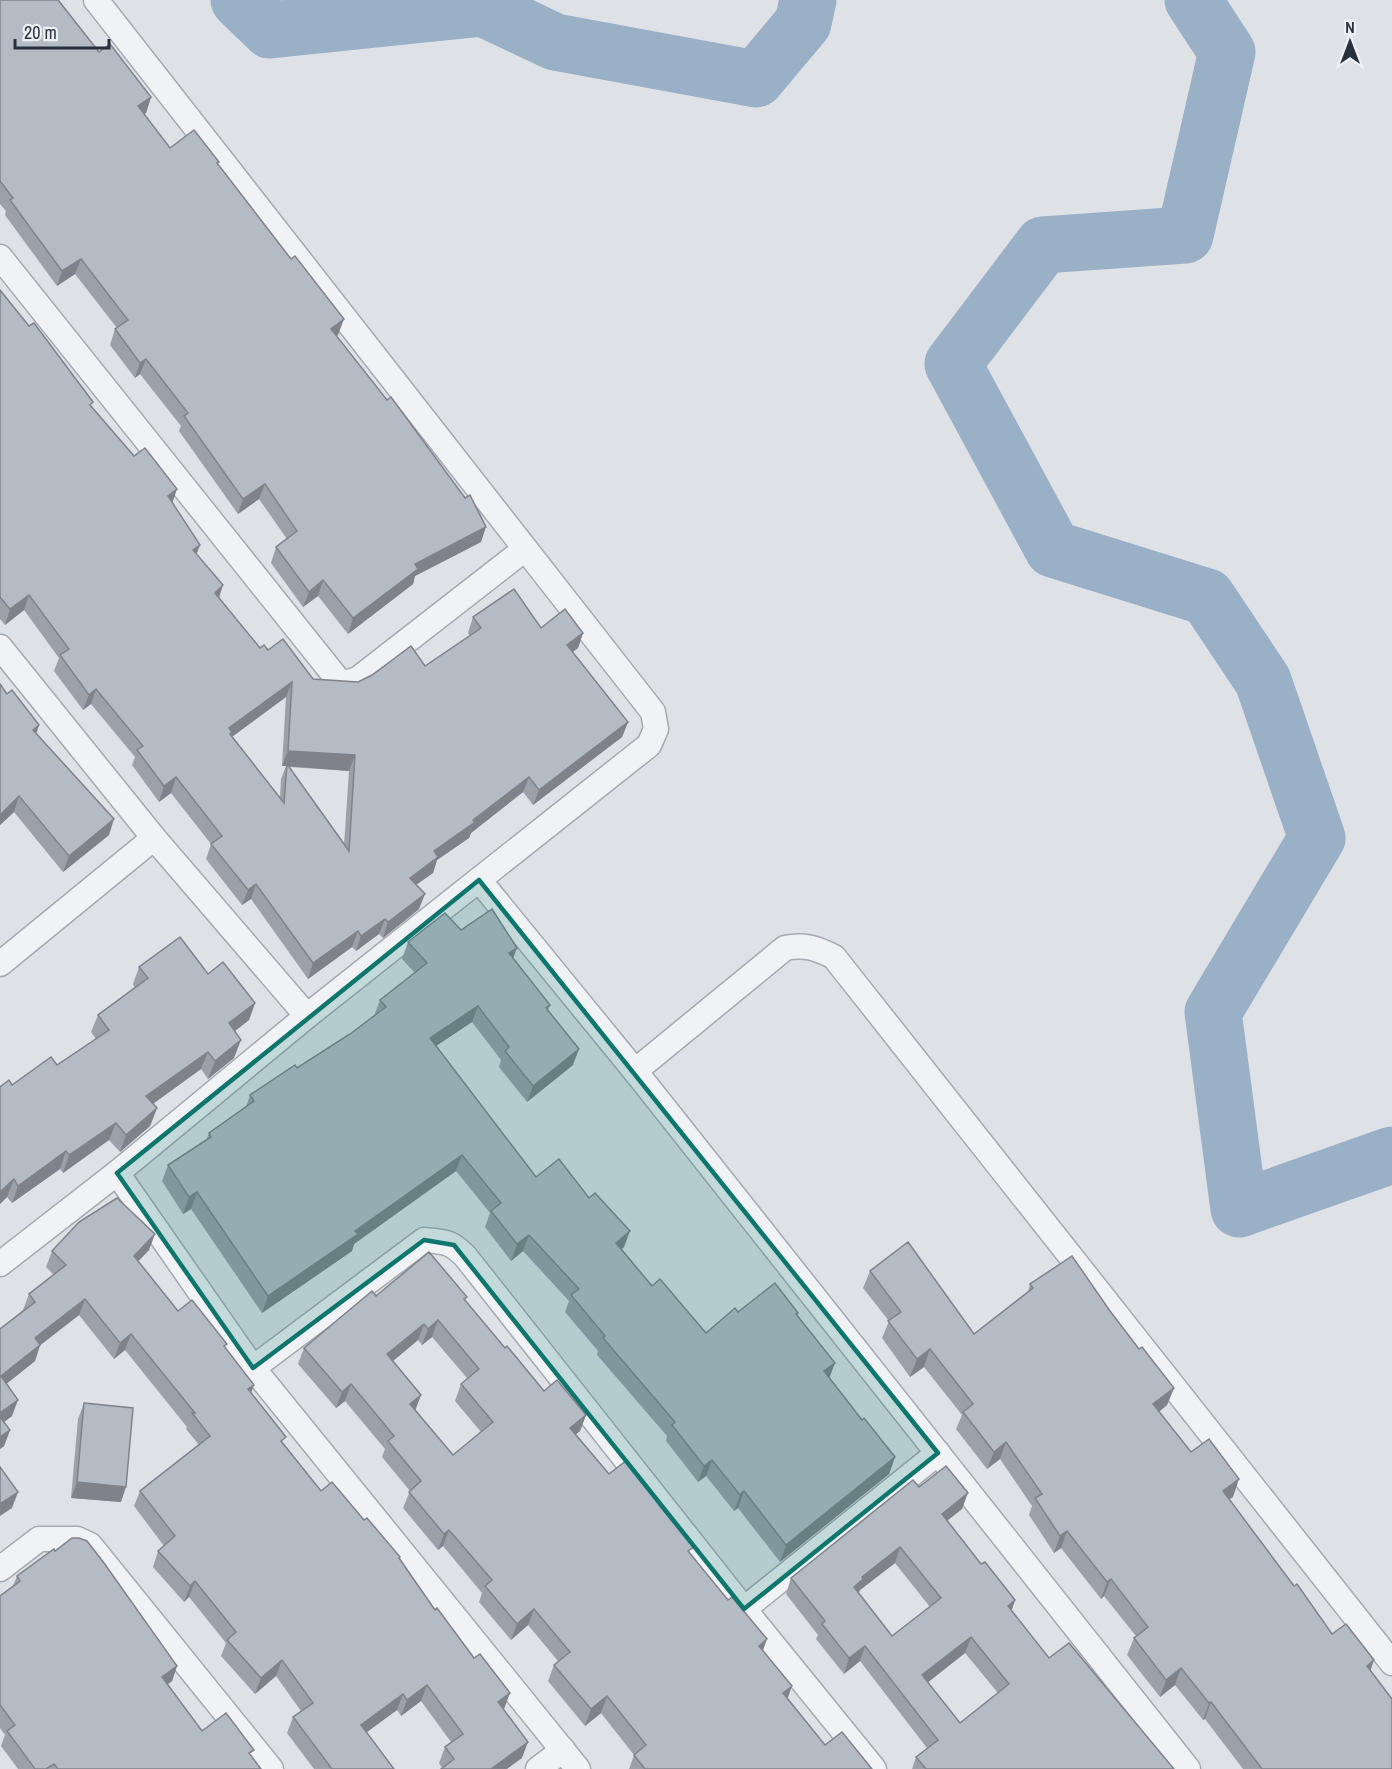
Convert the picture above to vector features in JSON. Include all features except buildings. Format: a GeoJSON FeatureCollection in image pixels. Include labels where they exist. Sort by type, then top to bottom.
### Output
{"type":"FeatureCollection","features":[{"type":"Feature","properties":{"kind":"street"},"geometry":{"type":"LineString","coordinates":[[0,1264],[117,1173],[307,1016],[649,745],[656,729],[653,712],[96,0]]}},
{"type":"Feature","properties":{"kind":"street"},"geometry":{"type":"LineString","coordinates":[[0,257],[339,681],[349,682],[358,679],[525,549]]}},
{"type":"Feature","properties":{"kind":"street"},"geometry":{"type":"LineString","coordinates":[[0,647],[154,838],[307,1016]]}},
{"type":"Feature","properties":{"kind":"street"},"geometry":{"type":"LineString","coordinates":[[0,964],[154,838]]}},
{"type":"Feature","properties":{"kind":"street"},"geometry":{"type":"LineString","coordinates":[[479,880],[635,1071],[1188,1769]]}},
{"type":"Feature","properties":{"kind":"street"},"geometry":{"type":"LineString","coordinates":[[635,1071],[785,948],[795,946],[818,948],[834,957],[1392,1663]]}},
{"type":"Feature","properties":{"kind":"street"},"geometry":{"type":"LineString","coordinates":[[117,1173],[253,1368],[578,1769]]}},
{"type":"Feature","properties":{"kind":"street"},"geometry":{"type":"LineString","coordinates":[[253,1368],[424,1240],[442,1241],[454,1245],[874,1769]]}},
{"type":"Feature","properties":{"kind":"street"},"geometry":{"type":"LineString","coordinates":[[744,1609],[938,1453]]}},
{"type":"Feature","properties":{"kind":"street"},"geometry":{"type":"LineString","coordinates":[[0,1569],[39,1539],[77,1539],[90,1545],[271,1769]]}},
{"type":"Feature","properties":{"kind":"street"},"geometry":{"type":"LineString","coordinates":[[538,1769],[563,1750]]}},
{"type":"Feature","properties":{"kind":"highlighted area"},"geometry":{"type":"Polygon","coordinates":[[[479,880],[938,1453],[744,1609],[454,1245],[424,1240],[253,1368],[117,1173],[479,880]]]}},
{"type":"Feature","properties":{"kind":"waterway"},"geometry":{"type":"LineString","coordinates":[[239,0],[270,30],[483,8],[555,42],[756,79],[803,23],[808,0]]}},
{"type":"Feature","properties":{"kind":"waterway"},"geometry":{"type":"LineString","coordinates":[[1193,0],[1227,52],[1185,235],[1043,245],[953,364],[1053,549],[1207,597],[1263,681],[1317,838],[1213,1012],[1239,1209],[1392,1155]]}}]}
